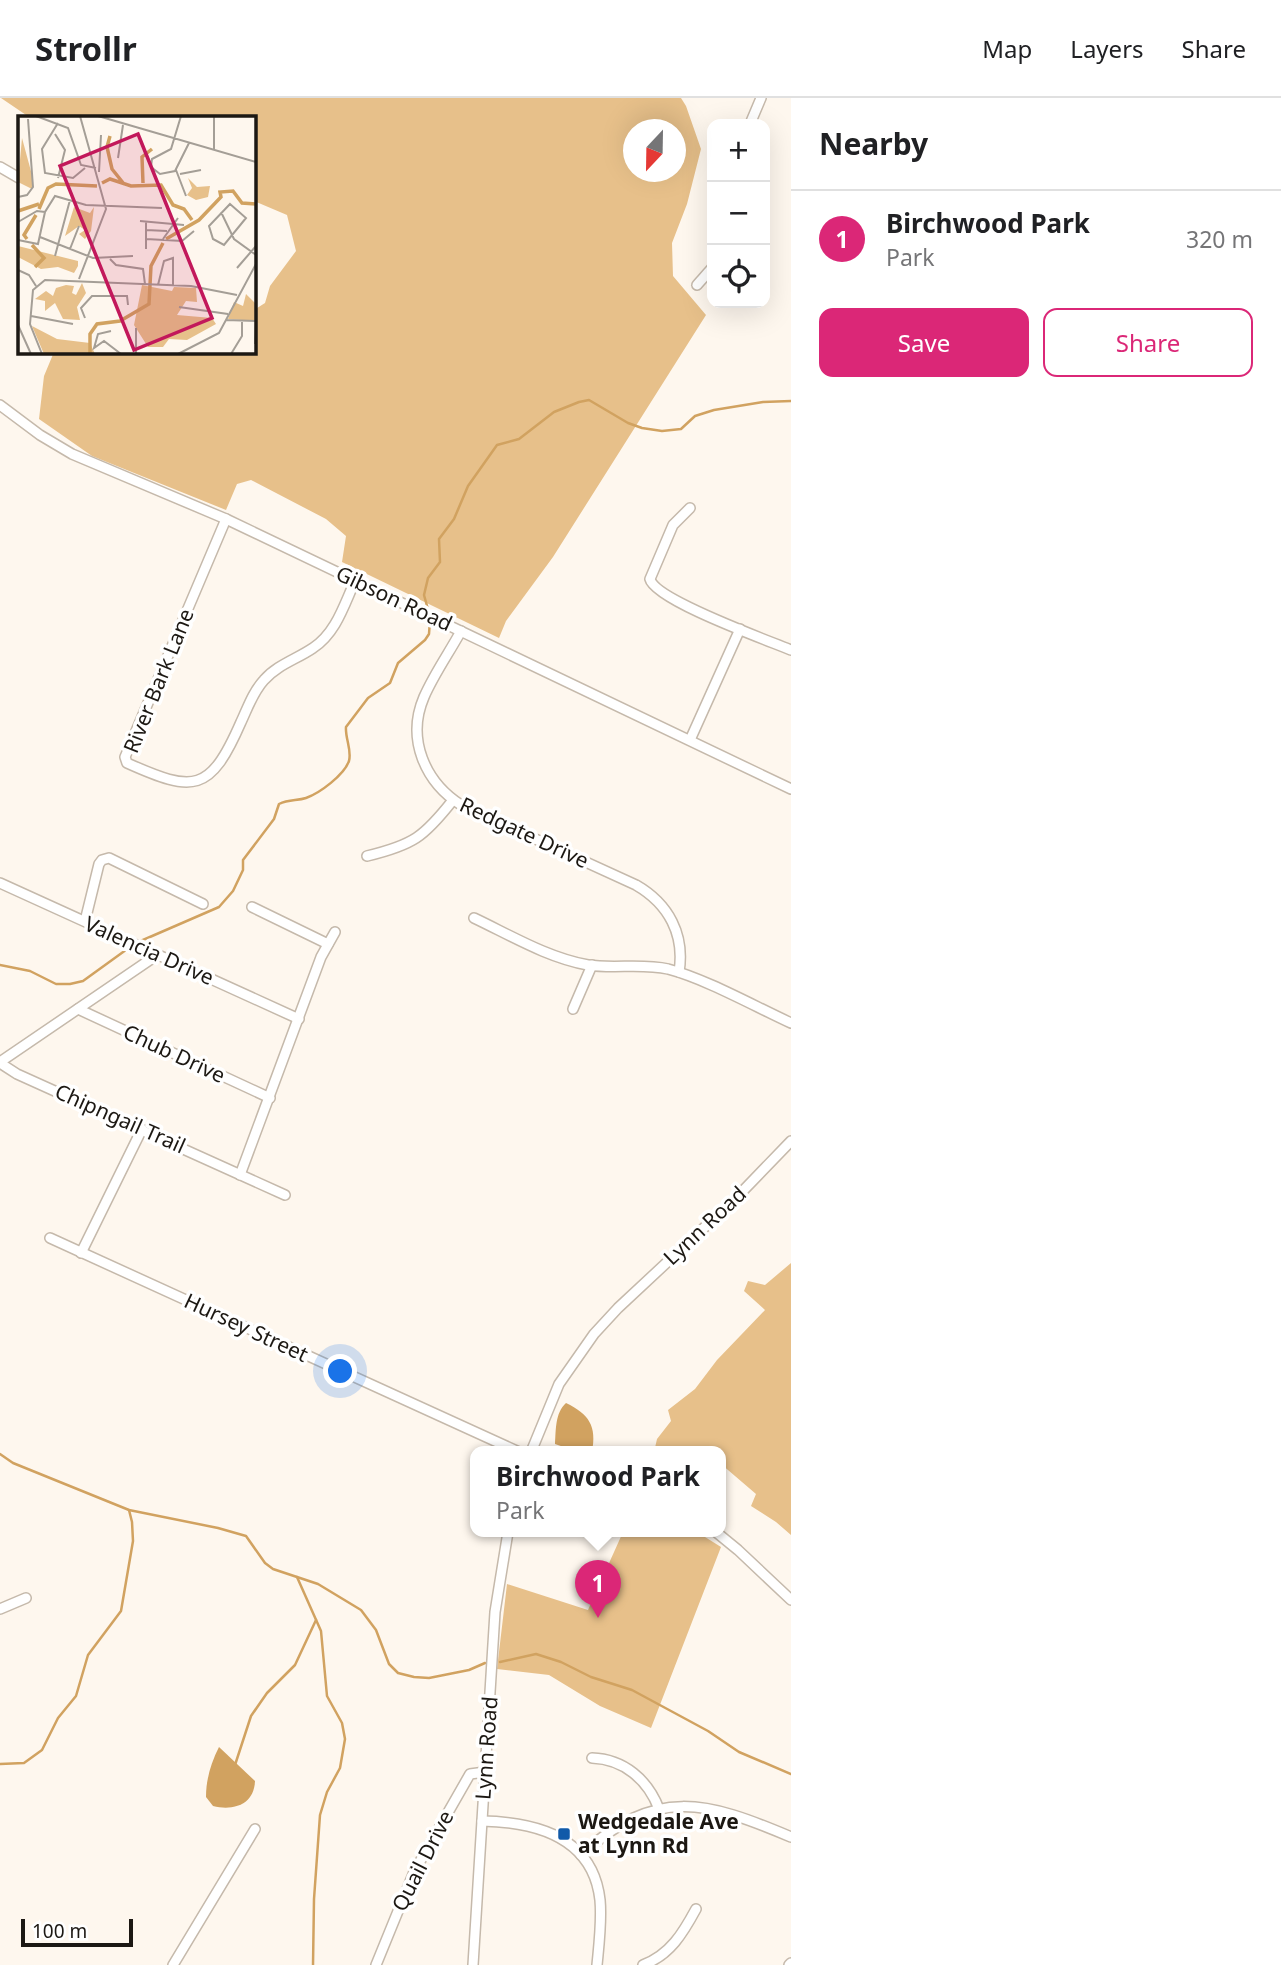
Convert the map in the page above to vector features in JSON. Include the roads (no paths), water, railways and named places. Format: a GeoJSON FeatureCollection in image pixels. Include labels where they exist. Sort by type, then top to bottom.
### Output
{"type":"FeatureCollection","features":[{"type":"Feature","properties":{"kind":"street"},"geometry":{"type":"LineString","coordinates":[[752,119],[761,98]]}},
{"type":"Feature","properties":{"kind":"street"},"geometry":{"type":"LineString","coordinates":[[0,167],[18,177]]}},
{"type":"Feature","properties":{"kind":"street"},"geometry":{"type":"LineString","coordinates":[[697,285],[707,274]]}},
{"type":"Feature","properties":{"kind":"street","name":"Gibson Road"},"geometry":{"type":"LineString","coordinates":[[0,405],[40,435],[72,454],[226,519],[791,789]]}},
{"type":"Feature","properties":{"kind":"street"},"geometry":{"type":"LineString","coordinates":[[690,508],[673,525],[650,579],[652,585],[680,602],[791,650]]}},
{"type":"Feature","properties":{"kind":"street","name":"River Bark Lane"},"geometry":{"type":"LineString","coordinates":[[226,519],[125,757],[127,762],[174,782],[193,781],[215,770],[227,755],[258,686],[276,670],[312,649],[328,635],[355,581]]}},
{"type":"Feature","properties":{"kind":"street"},"geometry":{"type":"LineString","coordinates":[[690,740],[740,629]]}},
{"type":"Feature","properties":{"kind":"street","name":"Redgate Drive"},"geometry":{"type":"LineString","coordinates":[[461,631],[423,699],[417,724],[422,760],[436,784],[453,800],[636,885],[655,898],[671,917],[678,937],[681,949],[679,972]]}},
{"type":"Feature","properties":{"kind":"street"},"geometry":{"type":"LineString","coordinates":[[368,856],[415,840],[435,824],[453,800]]}},
{"type":"Feature","properties":{"kind":"street"},"geometry":{"type":"LineString","coordinates":[[85,921],[99,864],[108,858],[203,904]]}},
{"type":"Feature","properties":{"kind":"street","name":"Valencia Drive"},"geometry":{"type":"LineString","coordinates":[[0,884],[299,1019]]}},
{"type":"Feature","properties":{"kind":"street"},"geometry":{"type":"LineString","coordinates":[[252,907],[328,944]]}},
{"type":"Feature","properties":{"kind":"street"},"geometry":{"type":"LineString","coordinates":[[474,918],[563,959],[592,965],[652,967],[679,972],[791,1023]]}},
{"type":"Feature","properties":{"kind":"street"},"geometry":{"type":"LineString","coordinates":[[240,1175],[328,944],[335,932]]}},
{"type":"Feature","properties":{"kind":"street","name":"Chipngail Trail"},"geometry":{"type":"LineString","coordinates":[[158,955],[0,1063],[17,1074],[285,1195]]}},
{"type":"Feature","properties":{"kind":"street"},"geometry":{"type":"LineString","coordinates":[[572,1010],[592,965]]}},
{"type":"Feature","properties":{"kind":"street","name":"Chub Drive"},"geometry":{"type":"LineString","coordinates":[[78,1009],[270,1098]]}},
{"type":"Feature","properties":{"kind":"street"},"geometry":{"type":"LineString","coordinates":[[81,1252],[142,1129]]}},
{"type":"Feature","properties":{"kind":"street","name":"Lynn Road"},"geometry":{"type":"LineString","coordinates":[[533,1446],[559,1384],[594,1334],[618,1307],[737,1197],[791,1141]]}},
{"type":"Feature","properties":{"kind":"street","name":"Hursey Street"},"geometry":{"type":"LineString","coordinates":[[50,1238],[506,1446]]}},
{"type":"Feature","properties":{"kind":"street","name":"Lynn Road"},"geometry":{"type":"LineString","coordinates":[[473,1965],[495,1612],[507,1537]]}},
{"type":"Feature","properties":{"kind":"street"},"geometry":{"type":"LineString","coordinates":[[722,1537],[791,1600]]}},
{"type":"Feature","properties":{"kind":"street"},"geometry":{"type":"LineString","coordinates":[[0,1609],[26,1598]]}},
{"type":"Feature","properties":{"kind":"street"},"geometry":{"type":"LineString","coordinates":[[592,1758],[609,1760],[630,1769],[647,1788],[659,1809]]}},
{"type":"Feature","properties":{"kind":"street","name":"Quail Drive"},"geometry":{"type":"LineString","coordinates":[[376,1965],[414,1872],[436,1831],[470,1774],[485,1772]]}},
{"type":"Feature","properties":{"kind":"street"},"geometry":{"type":"LineString","coordinates":[[581,1855],[611,1831],[659,1809],[692,1806],[723,1810],[791,1837]]}},
{"type":"Feature","properties":{"kind":"street"},"geometry":{"type":"LineString","coordinates":[[482,1821],[519,1824],[553,1832],[581,1855],[590,1870],[599,1896],[597,1965]]}},
{"type":"Feature","properties":{"kind":"street"},"geometry":{"type":"LineString","coordinates":[[173,1965],[255,1829]]}},
{"type":"Feature","properties":{"kind":"street"},"geometry":{"type":"LineString","coordinates":[[643,1965],[668,1950],[682,1934],[696,1909]]}},
{"type":"Feature","properties":{"kind":"waterway"},"geometry":{"type":"LineString","coordinates":[[429,613],[424,595],[428,578],[440,562],[439,539],[454,519],[468,486],[497,445],[519,439],[554,412],[589,400],[628,423],[662,431],[681,429],[695,416],[714,410],[763,402],[791,401]]}},
{"type":"Feature","properties":{"kind":"waterway"},"geometry":{"type":"LineString","coordinates":[[136,943],[219,907],[233,891],[243,870],[243,860],[274,819],[279,804],[312,796],[342,772],[350,757],[346,727],[368,698],[390,683],[398,663],[425,640],[429,634],[430,620]]}},
{"type":"Feature","properties":{"kind":"waterway"},"geometry":{"type":"LineString","coordinates":[[0,965],[30,971],[56,984],[70,984],[83,981],[130,947]]}},
{"type":"Feature","properties":{"kind":"waterway"},"geometry":{"type":"LineString","coordinates":[[0,1454],[13,1463],[129,1510],[246,1536],[265,1563],[273,1569],[318,1584],[361,1610],[376,1630],[389,1664],[398,1673],[429,1678],[469,1670],[485,1663]]}},
{"type":"Feature","properties":{"kind":"waterway"},"geometry":{"type":"LineString","coordinates":[[0,1764],[24,1763],[42,1750],[58,1718],[76,1696],[88,1655],[121,1611],[133,1541],[129,1510]]}},
{"type":"Feature","properties":{"kind":"waterway"},"geometry":{"type":"LineString","coordinates":[[297,1577],[321,1631],[327,1696],[342,1723],[345,1739],[340,1768],[327,1792],[320,1815],[313,1965]]}},
{"type":"Feature","properties":{"kind":"waterway"},"geometry":{"type":"LineString","coordinates":[[235,1765],[251,1716],[267,1693],[295,1665],[316,1620]]}},
{"type":"Feature","properties":{"kind":"waterway"},"geometry":{"type":"LineString","coordinates":[[500,1662],[536,1654],[561,1662],[591,1677],[632,1690],[708,1731],[739,1752],[791,1774]]}},
{"type":"Feature","properties":{"kind":"place","name":"Birchwood Park"},"geometry":{"type":"Point","coordinates":[598,1618]}},
{"type":"Feature","properties":{"kind":"place","name":"Wedgedale Ave at Lynn Rd"},"geometry":{"type":"Point","coordinates":[564,1834]}}]}
